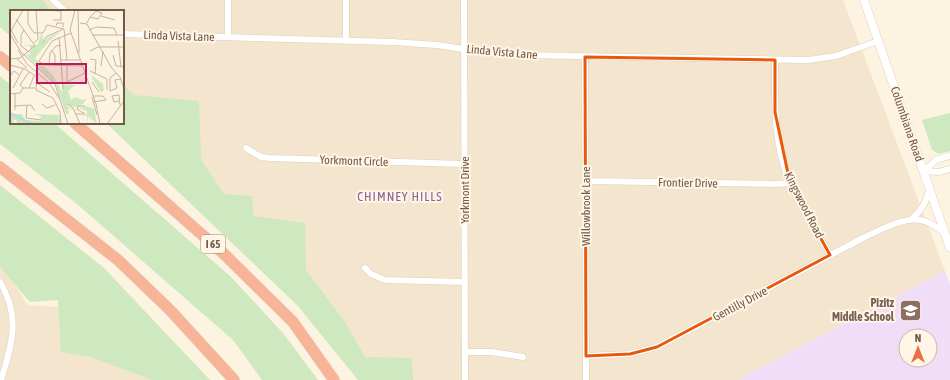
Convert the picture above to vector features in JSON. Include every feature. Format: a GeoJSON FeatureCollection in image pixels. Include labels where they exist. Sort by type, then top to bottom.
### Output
{"type":"FeatureCollection","features":[{"type":"Feature","properties":{"kind":"highway"},"geometry":{"type":"LineString","coordinates":[[0,57],[10,65]]}},
{"type":"Feature","properties":{"kind":"highway","name":"I 65"},"geometry":{"type":"LineString","coordinates":[[76,124],[224,254],[287,317],[334,380]]}},
{"type":"Feature","properties":{"kind":"highway"},"geometry":{"type":"LineString","coordinates":[[0,166],[118,260],[170,310],[234,380]]}},
{"type":"Feature","properties":{"kind":"main road","name":"Columbiana Road"},"geometry":{"type":"LineString","coordinates":[[864,0],[950,248]]}},
{"type":"Feature","properties":{"kind":"street"},"geometry":{"type":"LineString","coordinates":[[53,0],[63,10]]}},
{"type":"Feature","properties":{"kind":"street"},"geometry":{"type":"LineString","coordinates":[[228,0],[228,37]]}},
{"type":"Feature","properties":{"kind":"street"},"geometry":{"type":"LineString","coordinates":[[346,0],[346,40]]}},
{"type":"Feature","properties":{"kind":"street","name":"Yorkmont Drive"},"geometry":{"type":"LineString","coordinates":[[464,0],[466,380]]}},
{"type":"Feature","properties":{"kind":"street","name":"Linda Vista Lane"},"geometry":{"type":"LineString","coordinates":[[124,34],[346,40],[437,45],[510,55],[775,60],[825,59],[878,41]]}},
{"type":"Feature","properties":{"kind":"street","name":"Willowbrook Lane"},"geometry":{"type":"LineString","coordinates":[[585,57],[586,356]]}},
{"type":"Feature","properties":{"kind":"street","name":"Kingswood Road"},"geometry":{"type":"LineString","coordinates":[[775,60],[776,129],[779,145],[790,182],[830,255]]}},
{"type":"Feature","properties":{"kind":"street","name":"Yorkmont Circle"},"geometry":{"type":"LineString","coordinates":[[246,148],[261,157],[270,158],[464,164]]}},
{"type":"Feature","properties":{"kind":"street"},"geometry":{"type":"LineString","coordinates":[[924,171],[936,160],[950,156]]}},
{"type":"Feature","properties":{"kind":"street"},"geometry":{"type":"LineString","coordinates":[[924,171],[939,172],[950,169]]}},
{"type":"Feature","properties":{"kind":"street","name":"Frontier Drive"},"geometry":{"type":"LineString","coordinates":[[586,181],[774,184],[790,182]]}},
{"type":"Feature","properties":{"kind":"street","name":"Gentilly Drive"},"geometry":{"type":"LineString","coordinates":[[911,220],[926,204],[930,188]]}},
{"type":"Feature","properties":{"kind":"street","name":"Gentilly Drive"},"geometry":{"type":"LineString","coordinates":[[586,356],[630,354],[657,348],[830,255],[880,230],[911,220],[930,223],[945,233]]}},
{"type":"Feature","properties":{"kind":"street"},"geometry":{"type":"LineString","coordinates":[[365,268],[371,274],[385,280],[465,282]]}},
{"type":"Feature","properties":{"kind":"street"},"geometry":{"type":"LineString","coordinates":[[0,282],[10,302],[14,320],[12,343],[1,380]]}},
{"type":"Feature","properties":{"kind":"street"},"geometry":{"type":"LineString","coordinates":[[465,352],[492,352],[523,357]]}},
{"type":"Feature","properties":{"kind":"street"},"geometry":{"type":"LineString","coordinates":[[586,356],[586,380]]}},
{"type":"Feature","properties":{"kind":"highlighted area"},"geometry":{"type":"Polygon","coordinates":[[[585,57],[775,60],[775,112],[790,183],[830,255],[657,347],[630,354],[586,356],[585,57]]]}},
{"type":"Feature","properties":{"kind":"shaded area"},"geometry":{"type":"Polygon","coordinates":[[[16,0],[843,0],[945,271],[737,380],[378,380],[124,106],[124,10],[26,10],[16,0]]]}},
{"type":"Feature","properties":{"kind":"shaded area"},"geometry":{"type":"Polygon","coordinates":[[[0,263],[5,266],[27,305],[100,310],[176,380],[0,380],[0,263]]]}},
{"type":"Feature","properties":{"kind":"shaded area","name":"Pizitz Middle School"},"geometry":{"type":"Polygon","coordinates":[[[945,271],[950,285],[950,380],[737,380],[945,271]]]}},
{"type":"Feature","properties":{"kind":"green space"},"geometry":{"type":"Polygon","coordinates":[[[0,0],[43,0],[50,10],[10,10],[10,36],[0,27],[0,0]]]}},
{"type":"Feature","properties":{"kind":"green space"},"geometry":{"type":"Polygon","coordinates":[[[0,76],[10,84],[10,124],[55,124],[230,276],[283,333],[318,380],[262,380],[233,340],[77,204],[0,144],[0,76]]]}},
{"type":"Feature","properties":{"kind":"green space"},"geometry":{"type":"Polygon","coordinates":[[[124,86],[134,95],[199,101],[201,159],[224,194],[252,196],[254,216],[305,223],[306,270],[345,322],[365,357],[412,358],[413,380],[358,380],[297,305],[107,124],[124,124],[124,86]]]}},
{"type":"Feature","properties":{"kind":"green space"},"geometry":{"type":"Polygon","coordinates":[[[950,113],[950,151],[939,154],[932,150],[922,120],[950,113]]]}},
{"type":"Feature","properties":{"kind":"green space"},"geometry":{"type":"Polygon","coordinates":[[[0,185],[104,268],[210,380],[152,380],[91,357],[61,352],[58,300],[30,302],[0,267],[0,185]]]}},
{"type":"Feature","properties":{"kind":"place","name":"Pizitz Middle School"},"geometry":{"type":"Point","coordinates":[910,310]}},
{"type":"Feature","properties":{"kind":"district","name":"CHIMNEY HILLS"},"geometry":{"type":"Point","coordinates":[400,196]}}]}
